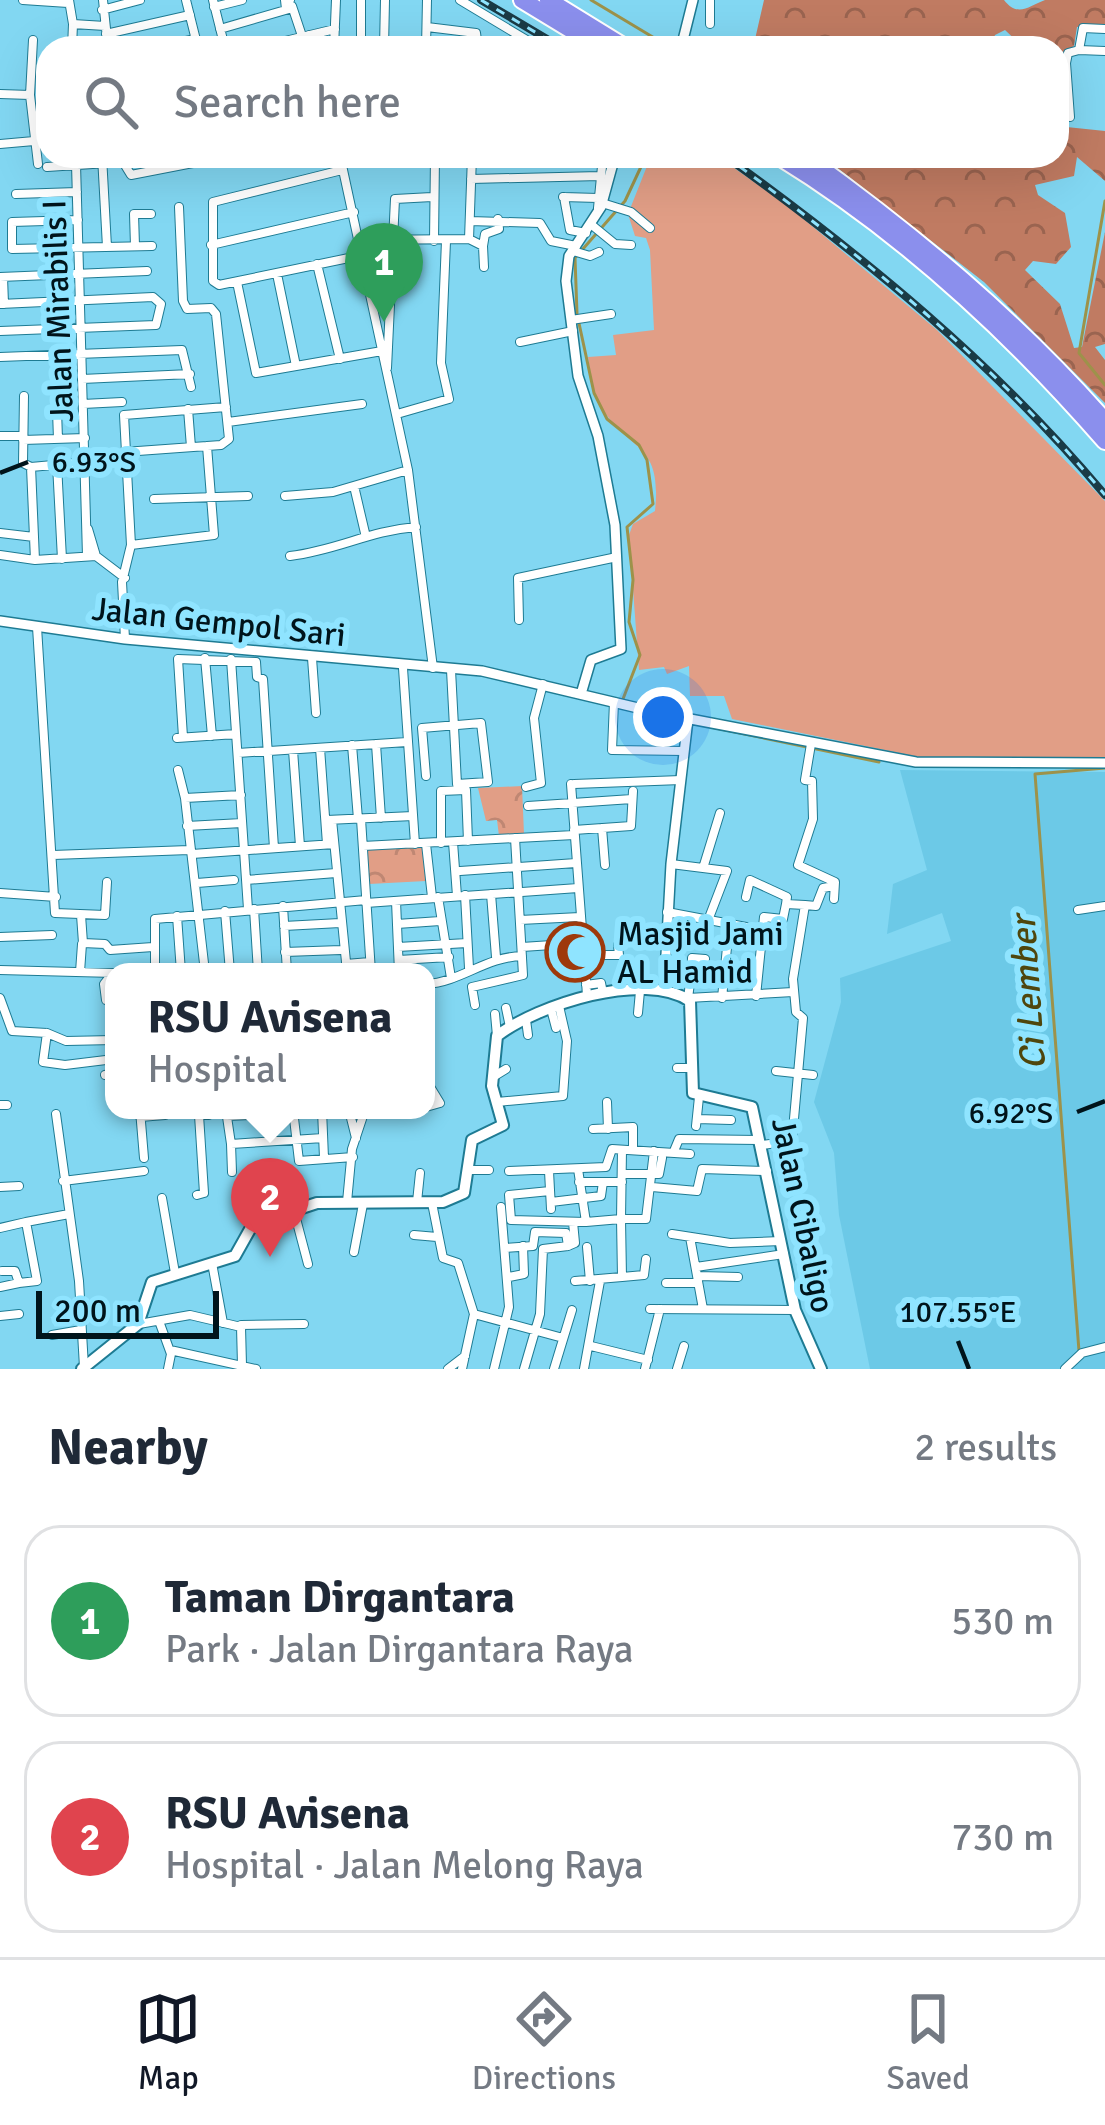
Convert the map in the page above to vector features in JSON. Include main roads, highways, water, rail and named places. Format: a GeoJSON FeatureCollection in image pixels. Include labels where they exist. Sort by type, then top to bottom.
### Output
{"type":"FeatureCollection","features":[{"type":"Feature","properties":{"kind":"highway"},"geometry":{"type":"LineString","coordinates":[[522,0],[582,36]]}},
{"type":"Feature","properties":{"kind":"highway"},"geometry":{"type":"LineString","coordinates":[[548,0],[606,36]]}},
{"type":"Feature","properties":{"kind":"highway"},"geometry":{"type":"LineString","coordinates":[[796,168],[878,224],[945,279],[1056,385],[1105,441]]}},
{"type":"Feature","properties":{"kind":"highway"},"geometry":{"type":"LineString","coordinates":[[819,168],[982,296],[1105,421]]}},
{"type":"Feature","properties":{"kind":"main road","name":"Jalan Cibaligo"},"geometry":{"type":"LineString","coordinates":[[88,1367],[138,1324],[152,1282],[238,1253],[253,1224],[322,1202],[432,1203],[464,1192],[472,1140],[502,1128],[491,1077],[496,1036],[593,992],[640,991],[688,998],[685,1018],[692,1090],[699,1096],[751,1105],[795,1310],[818,1367]]}},
{"type":"Feature","properties":{"kind":"waterway"},"geometry":{"type":"LineString","coordinates":[[591,0],[651,36]]}},
{"type":"Feature","properties":{"kind":"waterway"},"geometry":{"type":"LineString","coordinates":[[623,699],[640,655],[629,622],[633,580],[627,527],[653,504],[647,460],[639,445],[607,419],[594,393],[577,314],[575,258],[625,201],[640,168]]}},
{"type":"Feature","properties":{"kind":"waterway"},"geometry":{"type":"LineString","coordinates":[[1105,201],[1079,353],[1105,385]]}},
{"type":"Feature","properties":{"kind":"waterway"},"geometry":{"type":"LineString","coordinates":[[624,708],[684,722]]}},
{"type":"Feature","properties":{"kind":"waterway"},"geometry":{"type":"LineString","coordinates":[[711,727],[879,762]]}},
{"type":"Feature","properties":{"kind":"waterway","name":"Ci Lember"},"geometry":{"type":"LineString","coordinates":[[1079,1351],[1035,774],[1105,768]]}},
{"type":"Feature","properties":{"kind":"railway"},"geometry":{"type":"LineString","coordinates":[[481,0],[542,36]]}},
{"type":"Feature","properties":{"kind":"railway"},"geometry":{"type":"LineString","coordinates":[[741,168],[827,232],[973,356],[1105,495]]}},
{"type":"Feature","properties":{"kind":"place","name":"Taman Dirgantara"},"geometry":{"type":"Point","coordinates":[384,322]}},
{"type":"Feature","properties":{"kind":"place","name":"Masjid Jami AL Hamid"},"geometry":{"type":"Point","coordinates":[575,952]}},
{"type":"Feature","properties":{"kind":"place","name":"RSU Avisena"},"geometry":{"type":"Point","coordinates":[270,1257]}}]}
